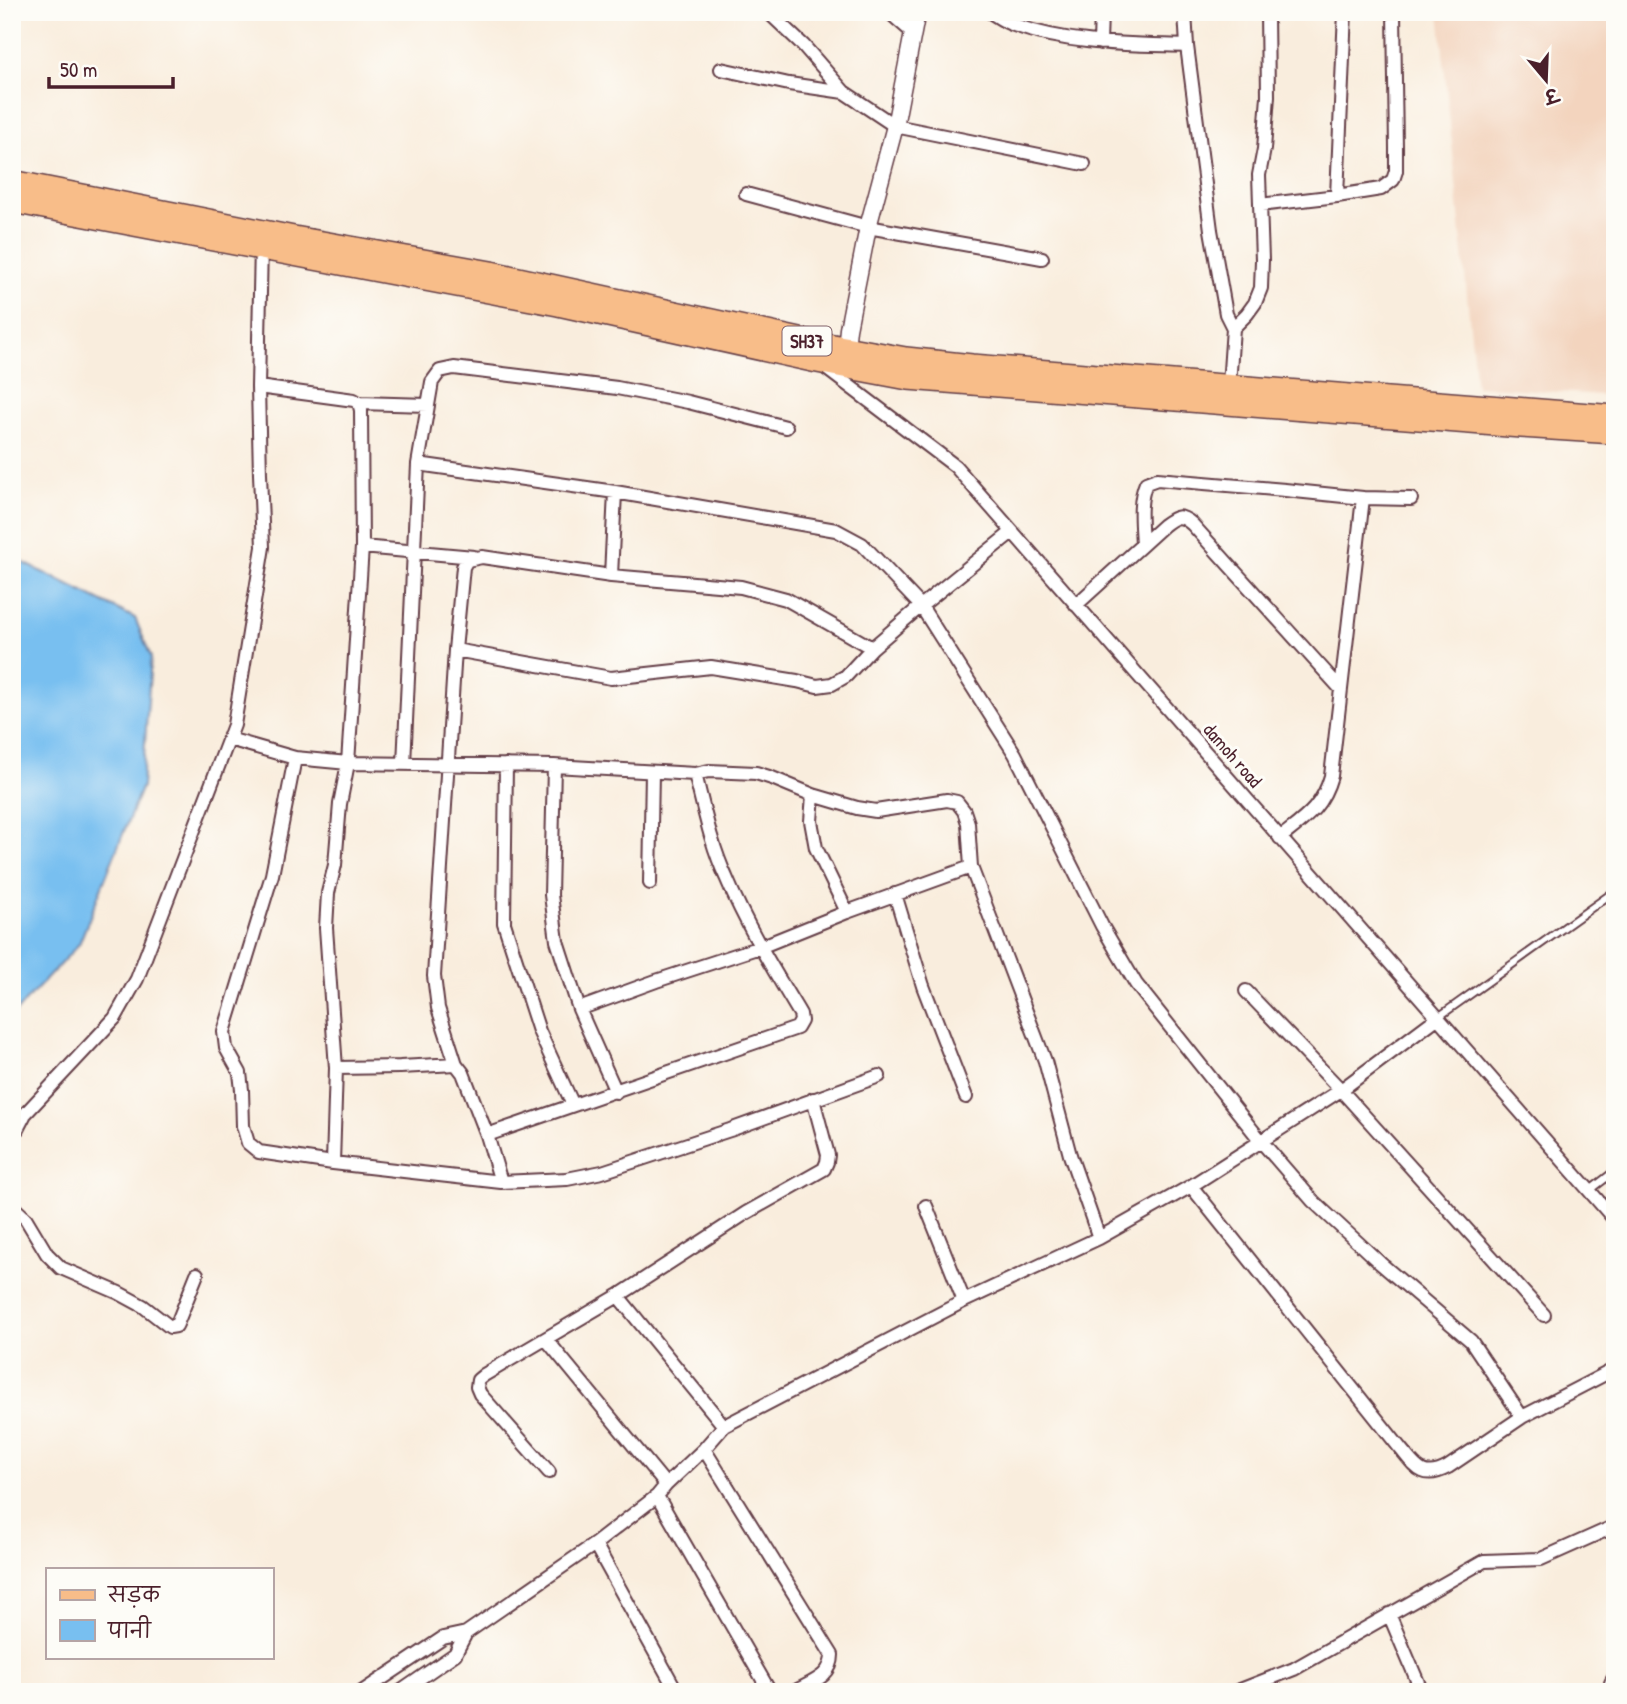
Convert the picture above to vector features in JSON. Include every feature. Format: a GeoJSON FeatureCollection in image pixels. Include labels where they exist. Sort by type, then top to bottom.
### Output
{"type":"FeatureCollection","features":[{"type":"Feature","properties":{"kind":"main road","name":"SH37"},"geometry":{"type":"LineString","coordinates":[[12,181],[817,362],[845,357],[906,358],[1615,416]]}},
{"type":"Feature","properties":{"kind":"main road","name":"SH37"},"geometry":{"type":"LineString","coordinates":[[12,202],[491,272],[800,339],[908,379],[1615,433]]}},
{"type":"Feature","properties":{"kind":"street"},"geometry":{"type":"LineString","coordinates":[[768,12],[803,45],[844,92],[895,126],[1084,164]]}},
{"type":"Feature","properties":{"kind":"street"},"geometry":{"type":"LineString","coordinates":[[889,12],[913,33]]}},
{"type":"Feature","properties":{"kind":"street"},"geometry":{"type":"LineString","coordinates":[[845,357],[869,228],[895,126],[917,12]]}},
{"type":"Feature","properties":{"kind":"street"},"geometry":{"type":"LineString","coordinates":[[990,12],[1012,25],[1061,38],[1100,43],[1186,46]]}},
{"type":"Feature","properties":{"kind":"street"},"geometry":{"type":"LineString","coordinates":[[1100,43],[1101,12]]}},
{"type":"Feature","properties":{"kind":"street"},"geometry":{"type":"LineString","coordinates":[[1185,12],[1186,46],[1211,230],[1226,314],[1233,328],[1229,385]]}},
{"type":"Feature","properties":{"kind":"street"},"geometry":{"type":"LineString","coordinates":[[1233,328],[1255,303],[1261,288],[1259,175],[1268,96],[1267,12]]}},
{"type":"Feature","properties":{"kind":"street"},"geometry":{"type":"LineString","coordinates":[[1337,196],[1345,12]]}},
{"type":"Feature","properties":{"kind":"street"},"geometry":{"type":"LineString","coordinates":[[1260,205],[1381,189],[1393,180],[1396,171],[1394,12]]}},
{"type":"Feature","properties":{"kind":"street"},"geometry":{"type":"LineString","coordinates":[[721,69],[789,84],[844,92]]}},
{"type":"Feature","properties":{"kind":"street"},"geometry":{"type":"LineString","coordinates":[[746,194],[869,228],[1042,258]]}},
{"type":"Feature","properties":{"kind":"street"},"geometry":{"type":"LineString","coordinates":[[12,1139],[25,1114],[115,1018],[138,979],[234,725],[263,547],[258,387],[261,239]]}},
{"type":"Feature","properties":{"kind":"street","name":"damoh road"},"geometry":{"type":"LineString","coordinates":[[800,339],[817,362],[955,467],[1615,1220]]}},
{"type":"Feature","properties":{"kind":"street"},"geometry":{"type":"LineString","coordinates":[[404,764],[418,464],[432,382],[440,371],[454,368],[617,388],[688,402],[786,427]]}},
{"type":"Feature","properties":{"kind":"street"},"geometry":{"type":"LineString","coordinates":[[258,387],[354,400],[361,410],[362,547],[348,763],[340,804],[335,865],[328,893],[326,928],[336,1068],[333,1163]]}},
{"type":"Feature","properties":{"kind":"street"},"geometry":{"type":"LineString","coordinates":[[359,404],[428,405]]}},
{"type":"Feature","properties":{"kind":"street"},"geometry":{"type":"LineString","coordinates":[[418,464],[615,492],[836,530],[862,544],[921,606],[1015,754],[1102,926],[1136,984],[1261,1141],[1313,1201],[1471,1341],[1522,1417]]}},
{"type":"Feature","properties":{"kind":"street"},"geometry":{"type":"LineString","coordinates":[[1142,544],[1141,502],[1143,489],[1150,480],[1285,489],[1363,498],[1411,499]]}},
{"type":"Feature","properties":{"kind":"street"},"geometry":{"type":"LineString","coordinates":[[611,576],[615,492]]}},
{"type":"Feature","properties":{"kind":"street"},"geometry":{"type":"LineString","coordinates":[[1280,838],[1315,809],[1328,789],[1363,498]]}},
{"type":"Feature","properties":{"kind":"street"},"geometry":{"type":"LineString","coordinates":[[1076,605],[1172,519],[1185,518],[1340,688]]}},
{"type":"Feature","properties":{"kind":"street"},"geometry":{"type":"LineString","coordinates":[[454,650],[611,678],[711,667],[817,686],[832,684],[846,676],[872,648],[1013,532]]}},
{"type":"Feature","properties":{"kind":"street"},"geometry":{"type":"LineString","coordinates":[[362,547],[474,558]]}},
{"type":"Feature","properties":{"kind":"street"},"geometry":{"type":"LineString","coordinates":[[501,1182],[487,1135],[463,1073],[456,1064],[439,1008],[434,976],[454,650],[463,567],[467,560],[482,557],[611,576],[741,587],[786,599],[872,648]]}},
{"type":"Feature","properties":{"kind":"street"},"geometry":{"type":"LineString","coordinates":[[229,739],[295,758],[348,763],[554,766],[695,774],[709,771],[756,773],[813,795],[876,811],[947,800],[957,802],[968,823],[971,867],[1045,1061],[1070,1155],[1099,1238]]}},
{"type":"Feature","properties":{"kind":"street"},"geometry":{"type":"LineString","coordinates":[[295,758],[272,874],[223,1032],[226,1048],[240,1073],[243,1126],[248,1143],[259,1152],[501,1182],[567,1179],[601,1172],[730,1130],[879,1076]]}},
{"type":"Feature","properties":{"kind":"street"},"geometry":{"type":"LineString","coordinates":[[506,765],[505,923],[539,1031],[573,1105]]}},
{"type":"Feature","properties":{"kind":"street"},"geometry":{"type":"LineString","coordinates":[[554,766],[551,895],[556,940],[579,1009],[616,1092]]}},
{"type":"Feature","properties":{"kind":"street"},"geometry":{"type":"LineString","coordinates":[[650,883],[652,772]]}},
{"type":"Feature","properties":{"kind":"street"},"geometry":{"type":"LineString","coordinates":[[487,1135],[797,1028],[801,1021],[800,1014],[760,947],[725,876],[695,774]]}},
{"type":"Feature","properties":{"kind":"street"},"geometry":{"type":"LineString","coordinates":[[813,795],[811,821],[816,848],[847,912]]}},
{"type":"Feature","properties":{"kind":"street"},"geometry":{"type":"LineString","coordinates":[[579,1009],[760,947],[971,867]]}},
{"type":"Feature","properties":{"kind":"street"},"geometry":{"type":"LineString","coordinates":[[895,894],[923,986],[966,1097]]}},
{"type":"Feature","properties":{"kind":"street"},"geometry":{"type":"LineString","coordinates":[[1246,992],[1341,1090],[1544,1315]]}},
{"type":"Feature","properties":{"kind":"street"},"geometry":{"type":"LineString","coordinates":[[362,1692],[443,1638],[466,1633],[595,1544],[657,1496],[724,1426],[964,1301],[1099,1238],[1191,1186],[1341,1090],[1437,1017]]}},
{"type":"Feature","properties":{"kind":"street"},"geometry":{"type":"LineString","coordinates":[[336,1068],[456,1064]]}},
{"type":"Feature","properties":{"kind":"street"},"geometry":{"type":"LineString","coordinates":[[549,1472],[480,1394],[478,1380],[618,1296],[747,1213],[824,1169],[828,1154],[813,1099]]}},
{"type":"Feature","properties":{"kind":"street"},"geometry":{"type":"LineString","coordinates":[[1191,1186],[1416,1468],[1426,1473],[1437,1473],[1522,1417],[1615,1370]]}},
{"type":"Feature","properties":{"kind":"street"},"geometry":{"type":"LineString","coordinates":[[12,1206],[26,1219],[47,1254],[61,1268],[119,1293],[170,1327],[177,1324],[197,1274]]}},
{"type":"Feature","properties":{"kind":"street"},"geometry":{"type":"LineString","coordinates":[[926,1206],[964,1301]]}},
{"type":"Feature","properties":{"kind":"street"},"geometry":{"type":"LineString","coordinates":[[618,1296],[724,1426]]}},
{"type":"Feature","properties":{"kind":"street"},"geometry":{"type":"LineString","coordinates":[[546,1339],[666,1485]]}},
{"type":"Feature","properties":{"kind":"street"},"geometry":{"type":"LineString","coordinates":[[704,1449],[832,1655],[832,1665],[826,1674],[794,1692]]}},
{"type":"Feature","properties":{"kind":"street"},"geometry":{"type":"LineString","coordinates":[[657,1496],[770,1692]]}},
{"type":"Feature","properties":{"kind":"street"},"geometry":{"type":"LineString","coordinates":[[1235,1692],[1294,1669],[1484,1561],[1541,1559],[1615,1526]]}},
{"type":"Feature","properties":{"kind":"street"},"geometry":{"type":"LineString","coordinates":[[595,1544],[677,1692]]}},
{"type":"Feature","properties":{"kind":"street"},"geometry":{"type":"LineString","coordinates":[[1389,1614],[1422,1692]]}},
{"type":"Feature","properties":{"kind":"street"},"geometry":{"type":"LineString","coordinates":[[400,1692],[455,1654],[466,1633]]}},
{"type":"Feature","properties":{"kind":"street"},"geometry":{"type":"LineString","coordinates":[[1613,1692],[1611,1683],[1615,1676]]}},
{"type":"Feature","properties":{"kind":"lane"},"geometry":{"type":"LineString","coordinates":[[1437,1017],[1615,891]]}},
{"type":"Feature","properties":{"kind":"lane"},"geometry":{"type":"LineString","coordinates":[[1589,1191],[1615,1171]]}},
{"type":"Feature","properties":{"kind":"shaded area"},"geometry":{"type":"Polygon","coordinates":[[[1439,12],[1615,12],[1615,396],[1476,386],[1439,12]]]}},
{"type":"Feature","properties":{"kind":"water"},"geometry":{"type":"Polygon","coordinates":[[[12,557],[135,618],[151,657],[142,786],[79,944],[12,1016],[12,557]]]}}]}
